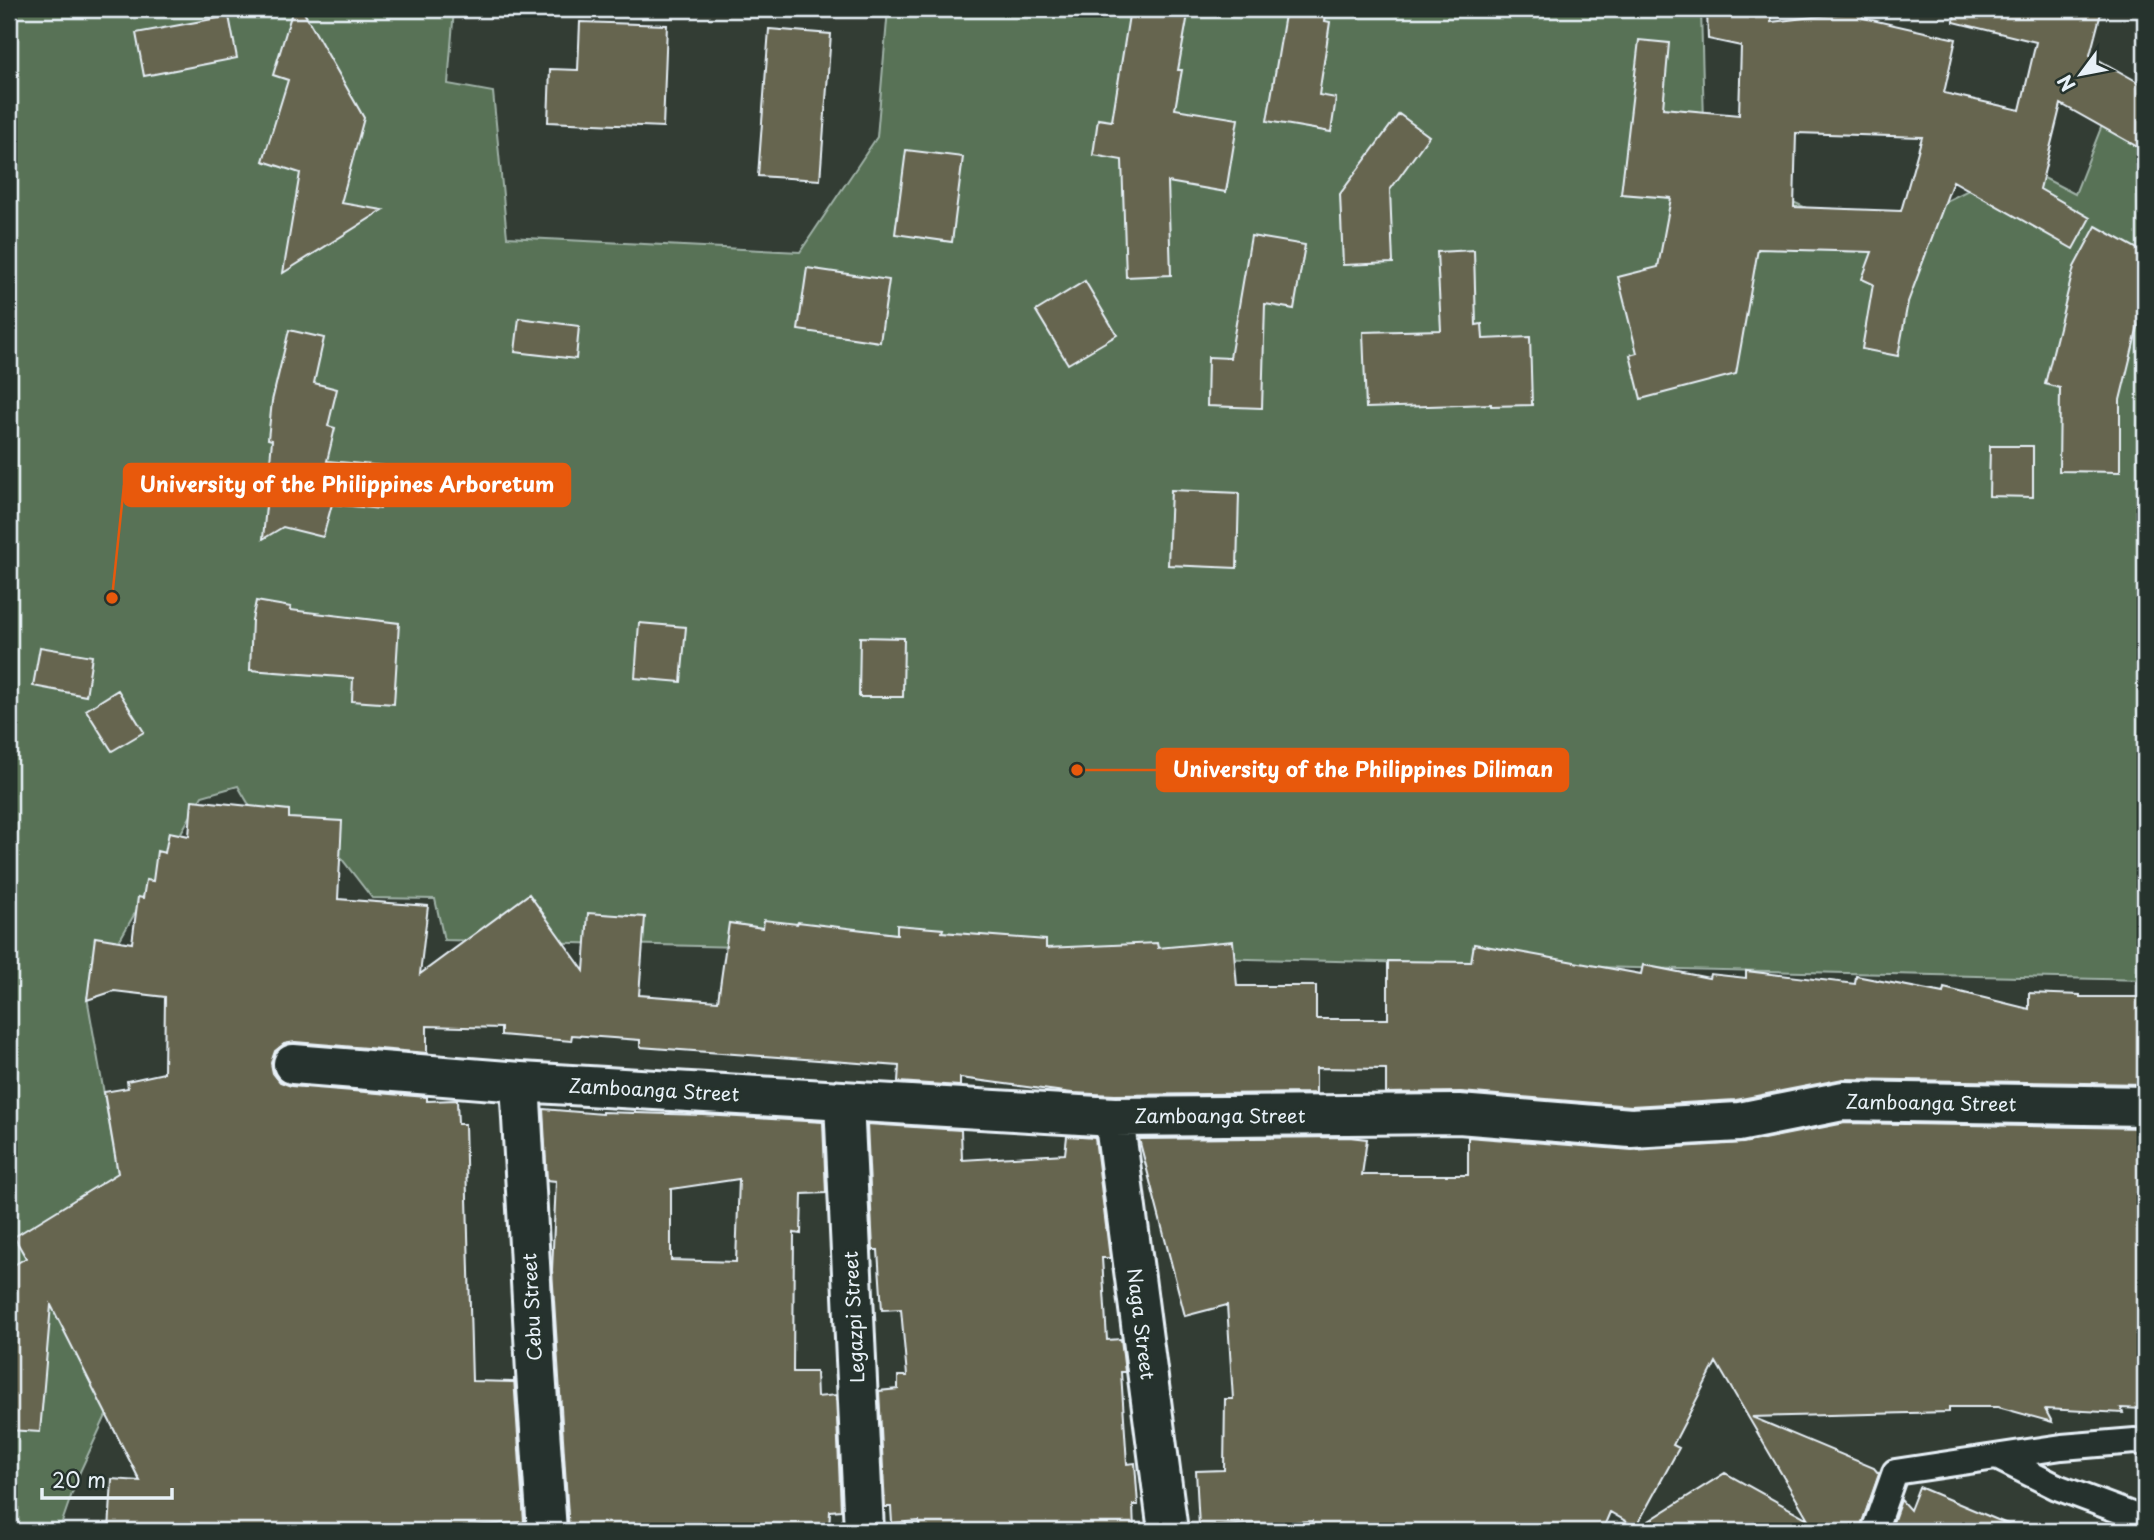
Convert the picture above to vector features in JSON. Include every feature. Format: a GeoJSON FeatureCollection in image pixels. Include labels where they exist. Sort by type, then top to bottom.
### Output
{"type":"FeatureCollection","features":[{"type":"Feature","properties":{"kind":"street","name":"Zamboanga Street"},"geometry":{"type":"LineString","coordinates":[[293,1064],[520,1082],[1114,1117],[1460,1114],[1631,1128],[1740,1122],[1843,1101],[2145,1106]]}},
{"type":"Feature","properties":{"kind":"street","name":"Cebu Street"},"geometry":{"type":"LineString","coordinates":[[520,1082],[547,1531]]}},
{"type":"Feature","properties":{"kind":"street","name":"Legazpi Street"},"geometry":{"type":"LineString","coordinates":[[844,1102],[864,1531]]}},
{"type":"Feature","properties":{"kind":"street","name":"Naga Street"},"geometry":{"type":"LineString","coordinates":[[1114,1117],[1168,1531]]}},
{"type":"Feature","properties":{"kind":"lane"},"geometry":{"type":"LineString","coordinates":[[1874,1531],[1895,1472],[2062,1447],[2135,1441],[2145,1443]]}},
{"type":"Feature","properties":{"kind":"lane"},"geometry":{"type":"LineString","coordinates":[[1999,1458],[2057,1488],[2145,1520]]}},
{"type":"Feature","properties":{"kind":"green space"},"geometry":{"type":"Polygon","coordinates":[[[9,9],[454,9],[448,84],[493,92],[507,237],[800,252],[877,137],[888,9],[1701,9],[1705,160],[1806,208],[1908,220],[2019,165],[2075,194],[2117,87],[2145,90],[2145,980],[444,940],[435,899],[372,898],[331,845],[280,858],[238,786],[202,796],[87,997],[119,1179],[135,1353],[78,1476],[59,1531],[9,1531],[9,9]]]}},
{"type":"Feature","properties":{"kind":"building"},"geometry":{"type":"Polygon","coordinates":[[[293,9],[302,9],[364,118],[341,203],[383,210],[283,273],[300,173],[263,161],[288,80],[273,75],[293,9]]]}},
{"type":"Feature","properties":{"kind":"building"},"geometry":{"type":"Polygon","coordinates":[[[1130,9],[1189,9],[1178,70],[1182,70],[1175,109],[1238,119],[1226,192],[1168,182],[1171,275],[1126,277],[1122,160],[1093,155],[1098,119],[1112,121],[1130,9]]]}},
{"type":"Feature","properties":{"kind":"building"},"geometry":{"type":"Polygon","coordinates":[[[1286,9],[1327,9],[1325,21],[1330,22],[1319,95],[1336,98],[1331,132],[1267,121],[1286,9]]]}},
{"type":"Feature","properties":{"kind":"building"},"geometry":{"type":"Polygon","coordinates":[[[1707,9],[1771,9],[1771,22],[1862,11],[1863,18],[1956,39],[1944,93],[2020,110],[2036,42],[1954,22],[1955,9],[2102,9],[2090,55],[2145,86],[2145,151],[2061,104],[2040,189],[2090,218],[2073,249],[1953,181],[1908,302],[1898,356],[1862,349],[1873,284],[1862,279],[1872,252],[1758,249],[1736,374],[1641,399],[1630,355],[1637,353],[1618,277],[1658,267],[1671,198],[1621,194],[1639,40],[1669,43],[1663,108],[1739,115],[1741,46],[1708,39],[1707,9]],[[1796,133],[1794,207],[1901,211],[1922,137],[1796,133]]]}},
{"type":"Feature","properties":{"kind":"building"},"geometry":{"type":"Polygon","coordinates":[[[229,16],[237,58],[144,76],[136,33],[229,16]]]}},
{"type":"Feature","properties":{"kind":"building"},"geometry":{"type":"Polygon","coordinates":[[[580,22],[667,25],[663,127],[548,122],[550,69],[578,70],[580,22]]]}},
{"type":"Feature","properties":{"kind":"building"},"geometry":{"type":"Polygon","coordinates":[[[769,29],[831,34],[820,180],[758,176],[769,29]]]}},
{"type":"Feature","properties":{"kind":"building"},"geometry":{"type":"Polygon","coordinates":[[[1399,114],[1429,136],[1390,190],[1393,263],[1343,265],[1340,194],[1399,114]]]}},
{"type":"Feature","properties":{"kind":"building"},"geometry":{"type":"Polygon","coordinates":[[[906,150],[963,157],[952,242],[895,234],[906,150]]]}},
{"type":"Feature","properties":{"kind":"building"},"geometry":{"type":"Polygon","coordinates":[[[2096,226],[2145,253],[2145,298],[2120,400],[2120,472],[2059,471],[2060,388],[2045,384],[2074,267],[2096,226]]]}},
{"type":"Feature","properties":{"kind":"building"},"geometry":{"type":"Polygon","coordinates":[[[1251,236],[1305,245],[1294,309],[1265,304],[1262,408],[1207,406],[1208,357],[1230,358],[1251,236]]]}},
{"type":"Feature","properties":{"kind":"building"},"geometry":{"type":"Polygon","coordinates":[[[1474,250],[1476,325],[1482,324],[1483,339],[1530,337],[1532,405],[1366,408],[1363,332],[1441,330],[1437,252],[1474,250]]]}},
{"type":"Feature","properties":{"kind":"building"},"geometry":{"type":"Polygon","coordinates":[[[807,268],[889,280],[880,342],[798,330],[807,268]]]}},
{"type":"Feature","properties":{"kind":"building"},"geometry":{"type":"Polygon","coordinates":[[[1085,281],[1117,335],[1068,364],[1036,311],[1085,281]]]}},
{"type":"Feature","properties":{"kind":"building"},"geometry":{"type":"Polygon","coordinates":[[[519,318],[579,326],[576,359],[515,352],[519,318]]]}},
{"type":"Feature","properties":{"kind":"building"},"geometry":{"type":"Polygon","coordinates":[[[289,330],[324,338],[314,383],[337,389],[328,426],[335,428],[327,461],[384,466],[380,509],[332,504],[323,537],[283,527],[263,539],[272,440],[268,439],[272,401],[289,330]]]}},
{"type":"Feature","properties":{"kind":"building"},"geometry":{"type":"Polygon","coordinates":[[[1990,446],[2033,446],[2033,497],[1989,496],[1990,446]]]}},
{"type":"Feature","properties":{"kind":"building"},"geometry":{"type":"Polygon","coordinates":[[[1171,490],[1239,493],[1237,568],[1168,565],[1171,490]]]}},
{"type":"Feature","properties":{"kind":"building"},"geometry":{"type":"Polygon","coordinates":[[[256,601],[291,607],[290,610],[399,623],[394,704],[352,701],[353,678],[250,670],[252,620],[256,601]]]}},
{"type":"Feature","properties":{"kind":"building"},"geometry":{"type":"Polygon","coordinates":[[[639,623],[686,627],[681,682],[635,678],[639,623]]]}},
{"type":"Feature","properties":{"kind":"building"},"geometry":{"type":"Polygon","coordinates":[[[860,637],[904,638],[903,697],[859,697],[860,637]]]}},
{"type":"Feature","properties":{"kind":"building"},"geometry":{"type":"Polygon","coordinates":[[[40,647],[92,656],[86,696],[33,686],[40,647]]]}},
{"type":"Feature","properties":{"kind":"building"},"geometry":{"type":"Polygon","coordinates":[[[118,690],[144,732],[112,751],[86,710],[118,690]]]}},
{"type":"Feature","properties":{"kind":"building"},"geometry":{"type":"Polygon","coordinates":[[[192,800],[289,810],[289,818],[342,821],[338,899],[428,906],[420,974],[529,894],[584,971],[588,913],[645,917],[639,995],[718,1001],[729,923],[763,928],[764,920],[897,934],[897,925],[943,929],[942,932],[1046,940],[1046,948],[1157,943],[1158,948],[1233,941],[1237,986],[1316,986],[1316,1019],[1388,1019],[1388,961],[1471,962],[1474,944],[1641,974],[1643,965],[1709,978],[1710,974],[1746,978],[1746,971],[1855,984],[1856,976],[1943,993],[1944,988],[2029,1009],[2029,993],[2080,997],[2145,997],[2145,1084],[1843,1079],[1736,1100],[1631,1106],[1461,1092],[1386,1093],[1386,1069],[1316,1068],[1316,1093],[1115,1095],[1072,1093],[960,1078],[960,1086],[898,1082],[899,1066],[640,1047],[640,1040],[572,1035],[571,1041],[501,1035],[501,1028],[427,1026],[427,1053],[295,1042],[284,1044],[275,1051],[271,1063],[273,1073],[280,1082],[291,1086],[427,1097],[427,1101],[457,1100],[458,1124],[465,1124],[472,1381],[514,1382],[514,1378],[524,1522],[406,1531],[109,1531],[112,1479],[140,1481],[51,1305],[40,1432],[9,1430],[9,1268],[26,1258],[14,1237],[118,1173],[104,1092],[128,1088],[127,1081],[164,1073],[165,997],[114,991],[87,1000],[95,937],[132,943],[138,897],[143,898],[146,880],[153,881],[157,851],[165,853],[169,832],[189,836],[192,800]]]}},
{"type":"Feature","properties":{"kind":"building"},"geometry":{"type":"Polygon","coordinates":[[[543,1109],[602,1114],[703,1115],[823,1122],[826,1193],[802,1194],[801,1234],[794,1233],[793,1372],[816,1372],[817,1397],[836,1395],[841,1510],[830,1511],[829,1531],[569,1531],[552,1270],[556,1181],[547,1180],[543,1109]],[[739,1179],[671,1189],[671,1260],[736,1262],[739,1179]]]}},
{"type":"Feature","properties":{"kind":"building"},"geometry":{"type":"Polygon","coordinates":[[[1845,1123],[2145,1128],[2145,1409],[2121,1408],[2123,1413],[2045,1409],[2052,1422],[1998,1407],[1949,1407],[1949,1412],[1752,1417],[1874,1468],[1879,1474],[1859,1531],[1633,1531],[1725,1473],[1808,1519],[1716,1362],[1673,1445],[1679,1448],[1636,1527],[1610,1512],[1602,1531],[1313,1531],[1312,1521],[1199,1527],[1196,1471],[1224,1470],[1225,1399],[1233,1399],[1227,1305],[1185,1316],[1139,1139],[1349,1137],[1367,1139],[1362,1175],[1468,1175],[1468,1137],[1632,1150],[1743,1143],[1845,1123]]]}},
{"type":"Feature","properties":{"kind":"building"},"geometry":{"type":"Polygon","coordinates":[[[867,1124],[961,1130],[962,1160],[1065,1154],[1067,1136],[1095,1138],[1110,1258],[1102,1258],[1107,1340],[1121,1339],[1125,1372],[1121,1372],[1127,1464],[1135,1463],[1138,1505],[1133,1505],[1134,1531],[920,1531],[919,1521],[892,1523],[891,1507],[885,1507],[879,1391],[898,1389],[898,1376],[907,1376],[901,1309],[882,1310],[878,1250],[873,1250],[867,1124]]]}},
{"type":"Feature","properties":{"kind":"building"},"geometry":{"type":"Polygon","coordinates":[[[1919,1487],[2024,1531],[1890,1531],[1901,1500],[1910,1510],[1919,1487]]]}},
{"type":"Feature","properties":{"kind":"place","name":"University of the Philippines Arboretum"},"geometry":{"type":"Point","coordinates":[112,598]}},
{"type":"Feature","properties":{"kind":"place","name":"University of the Philippines Diliman"},"geometry":{"type":"Point","coordinates":[1077,770]}}]}
